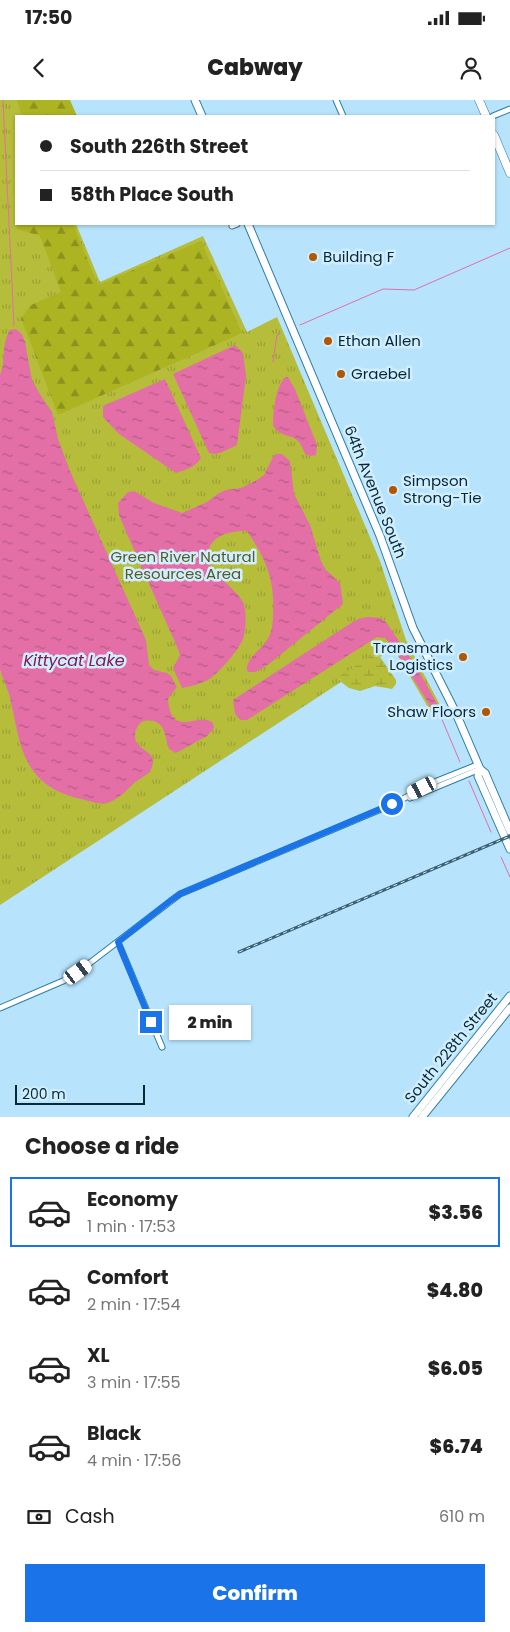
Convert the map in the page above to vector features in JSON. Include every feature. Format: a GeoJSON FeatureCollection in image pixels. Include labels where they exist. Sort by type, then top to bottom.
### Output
{"type":"FeatureCollection","features":[{"type":"Feature","properties":{"kind":"main road"},"geometry":{"type":"LineString","coordinates":[[479,100],[486,115]]}},
{"type":"Feature","properties":{"kind":"main road"},"geometry":{"type":"LineString","coordinates":[[495,137],[510,172]]}},
{"type":"Feature","properties":{"kind":"street"},"geometry":{"type":"LineString","coordinates":[[195,100],[202,115]]}},
{"type":"Feature","properties":{"kind":"street"},"geometry":{"type":"LineString","coordinates":[[336,100],[343,115]]}},
{"type":"Feature","properties":{"kind":"street"},"geometry":{"type":"LineString","coordinates":[[495,115],[510,109]]}},
{"type":"Feature","properties":{"kind":"street","name":"64th Avenue South"},"geometry":{"type":"LineString","coordinates":[[248,225],[380,536],[413,628],[455,711],[479,767],[485,773],[510,831]]}},
{"type":"Feature","properties":{"kind":"street"},"geometry":{"type":"LineString","coordinates":[[0,1008],[63,981],[78,972],[180,894],[392,804],[423,793],[479,767]]}},
{"type":"Feature","properties":{"kind":"street","name":"64th Avenue South"},"geometry":{"type":"LineString","coordinates":[[479,767],[478,776],[510,849]]}},
{"type":"Feature","properties":{"kind":"street"},"geometry":{"type":"LineString","coordinates":[[118,942],[162,1047]]}},
{"type":"Feature","properties":{"kind":"street","name":"South 228th Street"},"geometry":{"type":"LineString","coordinates":[[413,1117],[510,996]]}},
{"type":"Feature","properties":{"kind":"street","name":"South 228th Street"},"geometry":{"type":"LineString","coordinates":[[422,1117],[510,1008]]}},
{"type":"Feature","properties":{"kind":"green space","name":"Green River Natural Resources Area"},"geometry":{"type":"Polygon","coordinates":[[[0,100],[27,100],[33,115],[15,115],[15,225],[76,225],[100,282],[203,236],[247,332],[277,317],[380,561],[406,640],[442,709],[432,714],[394,649],[380,657],[375,656],[340,679],[341,682],[0,905],[0,100]]]}},
{"type":"Feature","properties":{"kind":"green space"},"geometry":{"type":"Polygon","coordinates":[[[17,100],[70,100],[77,115],[22,115],[17,100]]]}},
{"type":"Feature","properties":{"kind":"green space"},"geometry":{"type":"Polygon","coordinates":[[[17,225],[73,225],[98,285],[201,241],[242,333],[58,415],[21,318],[31,305],[61,292],[40,236],[17,229],[17,225]]]}},
{"type":"Feature","properties":{"kind":"green space"},"geometry":{"type":"Polygon","coordinates":[[[371,656],[380,657],[396,680],[396,684],[392,689],[375,686],[360,691],[349,688],[341,682],[340,676],[371,656]]]}},
{"type":"Feature","properties":{"kind":"water","name":"Kittycat Lake"},"geometry":{"type":"Polygon","coordinates":[[[16,329],[22,334],[25,342],[32,380],[52,412],[58,439],[70,471],[146,640],[149,665],[154,670],[171,676],[177,687],[168,699],[170,711],[174,718],[180,721],[207,720],[213,723],[214,728],[207,736],[176,753],[169,749],[160,724],[143,721],[137,728],[135,737],[140,747],[152,757],[153,761],[150,772],[120,796],[107,803],[92,802],[61,793],[46,784],[35,773],[21,746],[9,694],[0,669],[0,375],[7,336],[10,330],[16,329]]]}},
{"type":"Feature","properties":{"kind":"water"},"geometry":{"type":"Polygon","coordinates":[[[235,345],[243,353],[246,376],[237,445],[220,453],[209,453],[173,374],[235,345]]]}},
{"type":"Feature","properties":{"kind":"water"},"geometry":{"type":"Polygon","coordinates":[[[288,377],[295,389],[317,445],[316,455],[305,454],[298,441],[282,434],[273,426],[277,395],[284,378],[288,377]]]}},
{"type":"Feature","properties":{"kind":"water"},"geometry":{"type":"Polygon","coordinates":[[[165,379],[201,458],[193,466],[176,473],[119,434],[103,417],[103,406],[165,379]]]}},
{"type":"Feature","properties":{"kind":"water"},"geometry":{"type":"Polygon","coordinates":[[[282,454],[290,461],[294,494],[310,525],[325,569],[340,583],[343,604],[269,664],[256,672],[247,671],[248,662],[267,640],[271,631],[273,602],[271,580],[264,561],[247,531],[233,532],[220,536],[212,543],[208,552],[208,560],[217,574],[243,602],[246,615],[243,639],[224,665],[211,678],[193,686],[182,688],[173,668],[180,655],[178,649],[119,515],[118,503],[128,492],[134,491],[154,503],[182,513],[207,502],[219,493],[241,488],[257,480],[264,475],[274,455],[282,454]]]}},
{"type":"Feature","properties":{"kind":"water"},"geometry":{"type":"Polygon","coordinates":[[[368,617],[380,618],[386,622],[416,666],[440,709],[434,712],[394,648],[385,638],[377,637],[247,720],[241,720],[235,714],[233,700],[358,619],[368,617]]]}},
{"type":"Feature","properties":{"kind":"waterway"},"geometry":{"type":"LineString","coordinates":[[3,100],[14,326]]}},
{"type":"Feature","properties":{"kind":"waterway"},"geometry":{"type":"LineString","coordinates":[[300,325],[383,289],[414,290],[510,248]]}},
{"type":"Feature","properties":{"kind":"waterway"},"geometry":{"type":"LineString","coordinates":[[273,362],[277,335],[280,334]]}},
{"type":"Feature","properties":{"kind":"waterway"},"geometry":{"type":"LineString","coordinates":[[438,710],[460,762]]}},
{"type":"Feature","properties":{"kind":"waterway"},"geometry":{"type":"LineString","coordinates":[[469,781],[491,832]]}},
{"type":"Feature","properties":{"kind":"waterway"},"geometry":{"type":"LineString","coordinates":[[501,857],[510,877]]}},
{"type":"Feature","properties":{"kind":"railway"},"geometry":{"type":"LineString","coordinates":[[239,952],[510,836]]}},
{"type":"Feature","properties":{"kind":"place","name":"Building F"},"geometry":{"type":"Point","coordinates":[313,257]}},
{"type":"Feature","properties":{"kind":"place","name":"Ethan Allen"},"geometry":{"type":"Point","coordinates":[328,341]}},
{"type":"Feature","properties":{"kind":"place","name":"Graebel"},"geometry":{"type":"Point","coordinates":[341,374]}},
{"type":"Feature","properties":{"kind":"place","name":"Simpson Strong-Tie"},"geometry":{"type":"Point","coordinates":[393,490]}},
{"type":"Feature","properties":{"kind":"place","name":"Transmark Logistics"},"geometry":{"type":"Point","coordinates":[463,657]}},
{"type":"Feature","properties":{"kind":"place","name":"Shaw Floors"},"geometry":{"type":"Point","coordinates":[486,712]}},
{"type":"Feature","properties":{"kind":"route"},"geometry":{"type":"LineString","coordinates":[[151,1022],[118,942],[180,894],[392,804]]}}]}
